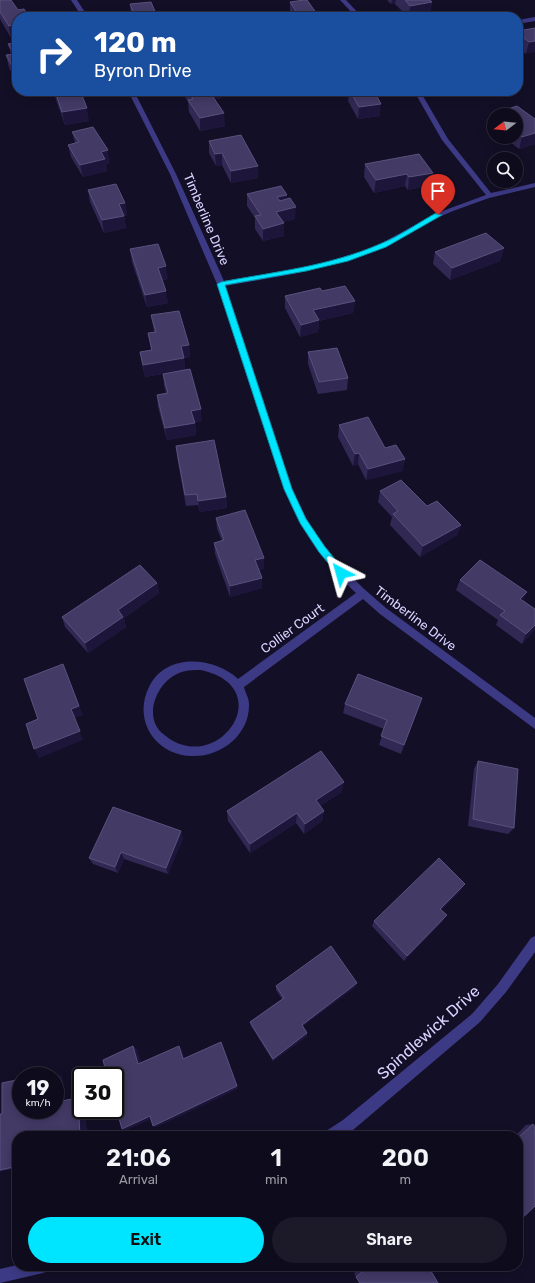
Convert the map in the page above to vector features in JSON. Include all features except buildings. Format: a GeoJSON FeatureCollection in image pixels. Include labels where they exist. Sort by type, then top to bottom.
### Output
{"type":"FeatureCollection","features":[{"type":"Feature","properties":{"kind":"street"},"geometry":{"type":"LineString","coordinates":[[74,0],[82,12]]}},
{"type":"Feature","properties":{"kind":"street"},"geometry":{"type":"LineString","coordinates":[[343,0],[354,12]]}},
{"type":"Feature","properties":{"kind":"street"},"geometry":{"type":"LineString","coordinates":[[523,21],[535,19]]}},
{"type":"Feature","properties":{"kind":"street","name":"Timberline Drive"},"geometry":{"type":"LineString","coordinates":[[134,96],[173,174],[221,284],[288,489],[303,521],[322,550],[341,573],[363,594],[383,611],[535,724]]}},
{"type":"Feature","properties":{"kind":"street"},"geometry":{"type":"LineString","coordinates":[[420,96],[445,140],[490,196]]}},
{"type":"Feature","properties":{"kind":"street"},"geometry":{"type":"LineString","coordinates":[[221,284],[306,269],[346,260],[384,245],[438,215],[490,196],[535,185]]}},
{"type":"Feature","properties":{"kind":"street","name":"Collier Court"},"geometry":{"type":"LineString","coordinates":[[238,685],[363,594]]}},
{"type":"Feature","properties":{"kind":"street"},"geometry":{"type":"LineString","coordinates":[[199,665],[213,667],[226,673],[238,685],[244,702],[242,721],[231,738],[213,748],[192,752],[171,747],[156,734],[151,726],[148,708],[153,691],[164,677],[180,668],[199,665]]}},
{"type":"Feature","properties":{"kind":"street","name":"Spindlewick Drive"},"geometry":{"type":"LineString","coordinates":[[339,1131],[413,1072],[476,1018],[502,988],[535,942]]}},
{"type":"Feature","properties":{"kind":"street"},"geometry":{"type":"LineString","coordinates":[[0,1276],[22,1271]]}},
{"type":"Feature","properties":{"kind":"route"},"geometry":{"type":"LineString","coordinates":[[341,573],[322,550],[303,521],[288,489],[221,284],[306,269],[346,260],[384,245],[438,215]]}}]}
